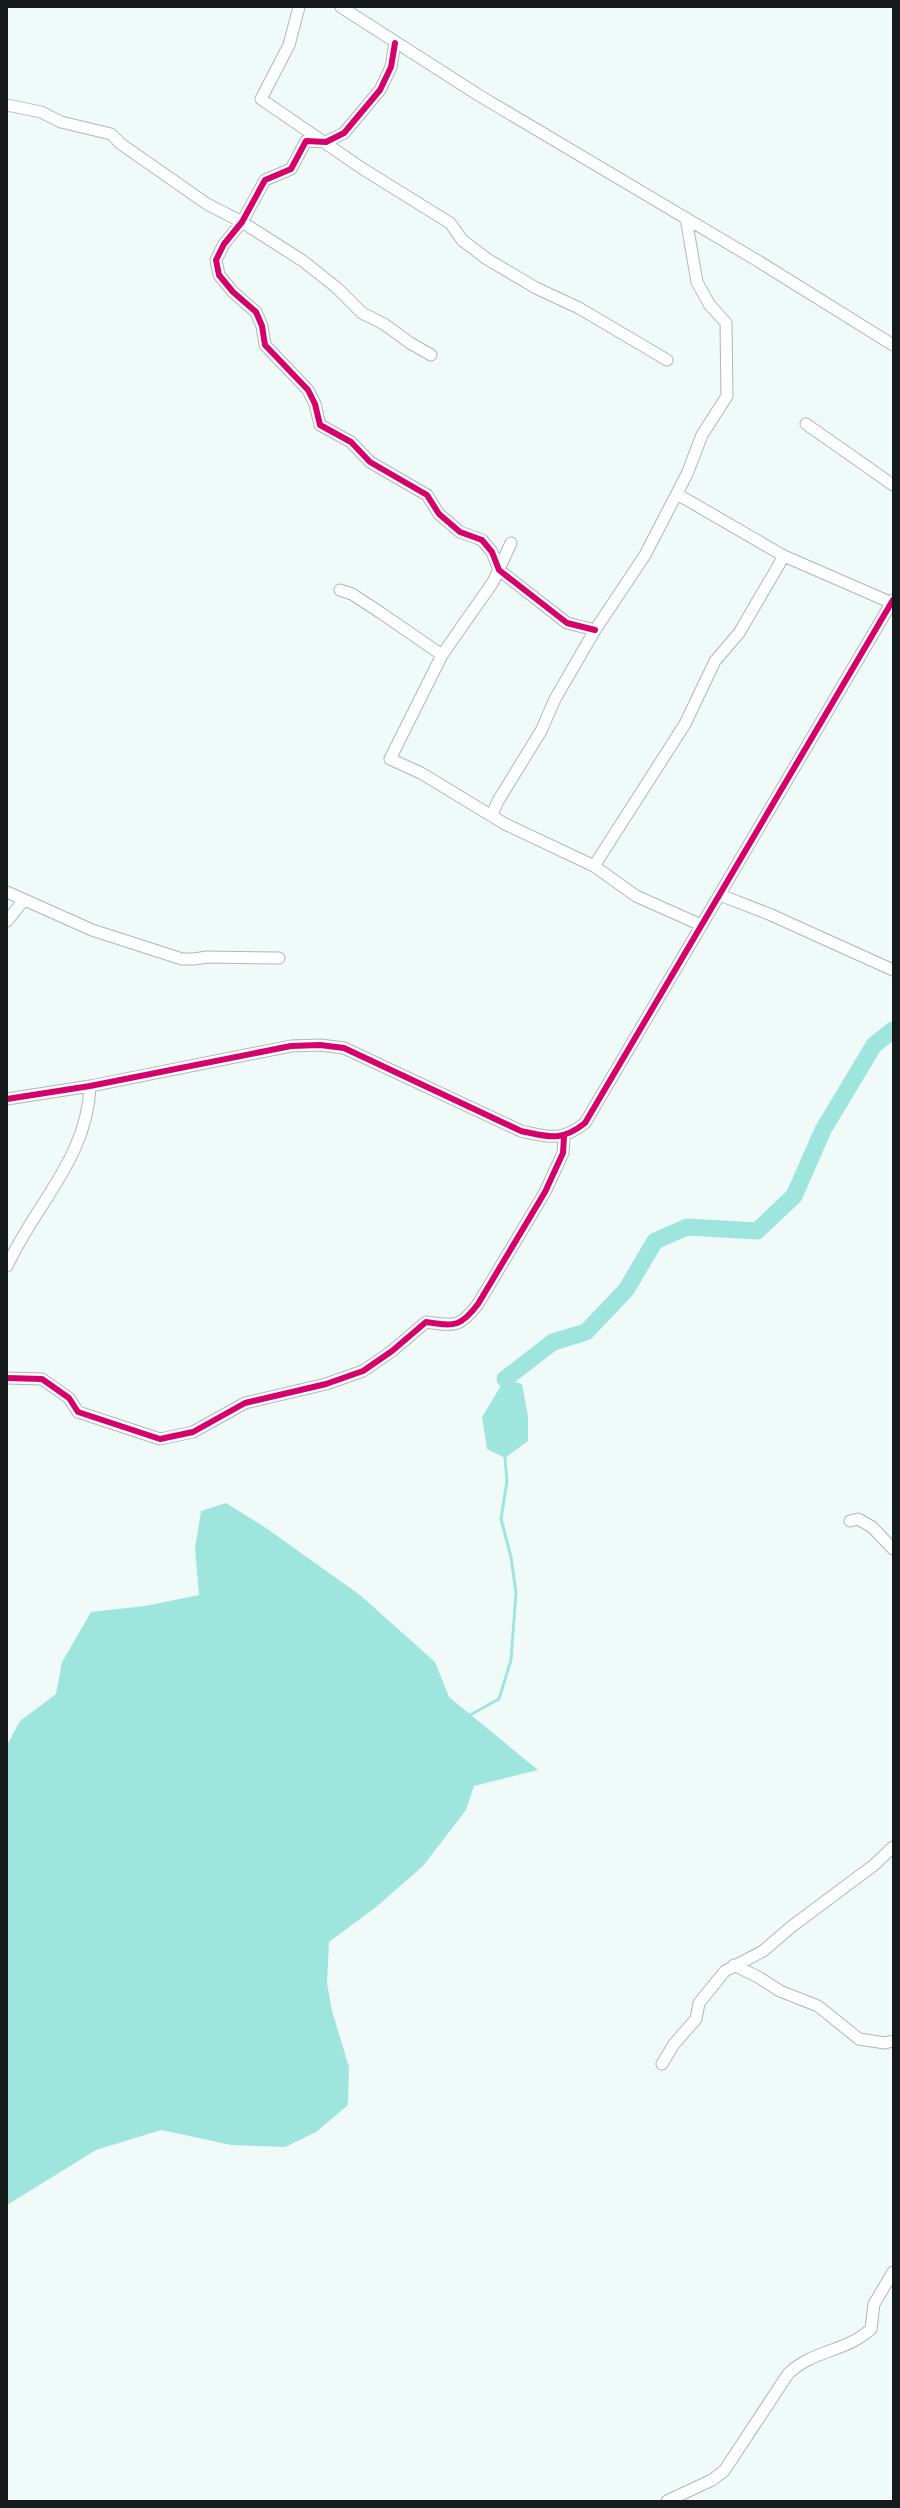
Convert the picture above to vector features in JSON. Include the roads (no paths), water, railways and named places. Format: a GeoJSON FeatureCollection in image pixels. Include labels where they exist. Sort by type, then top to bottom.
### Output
{"type":"FeatureCollection","features":[{"type":"Feature","properties":{"kind":"street"},"geometry":{"type":"LineString","coordinates":[[299,7],[289,45],[262,99],[363,169],[450,223],[462,240],[487,259],[536,288],[579,308],[667,360]]}},
{"type":"Feature","properties":{"kind":"street"},"geometry":{"type":"LineString","coordinates":[[341,7],[395,43],[686,218],[893,345]]}},
{"type":"Feature","properties":{"kind":"street"},"geometry":{"type":"LineString","coordinates":[[395,43],[391,67],[380,90],[344,133],[326,142],[306,141],[291,168],[266,180],[242,222],[224,244],[216,260],[219,275],[233,292],[256,312],[262,326],[265,345],[308,390],[315,404],[320,425],[351,442],[370,462],[427,495],[439,514],[460,532],[482,540],[492,552],[499,570],[567,623],[595,630]]}},
{"type":"Feature","properties":{"kind":"street"},"geometry":{"type":"LineString","coordinates":[[7,105],[41,112],[61,122],[111,134],[121,144],[207,204],[242,222],[303,261],[337,288],[362,313],[384,324],[410,343],[431,355]]}},
{"type":"Feature","properties":{"kind":"street"},"geometry":{"type":"LineString","coordinates":[[492,815],[498,801],[541,731],[555,699],[595,630],[645,555],[676,494],[702,435],[727,396],[726,323],[709,304],[697,282],[686,218]]}},
{"type":"Feature","properties":{"kind":"street"},"geometry":{"type":"LineString","coordinates":[[806,424],[893,485]]}},
{"type":"Feature","properties":{"kind":"street"},"geometry":{"type":"LineString","coordinates":[[7,1098],[90,1086],[291,1046],[320,1045],[344,1048],[521,1131],[550,1137],[564,1136],[585,1123],[892,601],[784,556],[676,494]]}},
{"type":"Feature","properties":{"kind":"street"},"geometry":{"type":"LineString","coordinates":[[511,543],[499,570],[442,655],[390,759],[421,773],[505,824],[594,866],[636,896],[701,925]]}},
{"type":"Feature","properties":{"kind":"street"},"geometry":{"type":"LineString","coordinates":[[594,866],[685,724],[715,661],[739,633],[784,556]]}},
{"type":"Feature","properties":{"kind":"street"},"geometry":{"type":"LineString","coordinates":[[340,590],[352,594],[442,655]]}},
{"type":"Feature","properties":{"kind":"street"},"geometry":{"type":"LineString","coordinates":[[7,892],[92,930],[182,959],[194,960],[207,957],[279,958]]}},
{"type":"Feature","properties":{"kind":"street"},"geometry":{"type":"LineString","coordinates":[[720,895],[769,914],[893,970]]}},
{"type":"Feature","properties":{"kind":"street"},"geometry":{"type":"LineString","coordinates":[[7,921],[24,900]]}},
{"type":"Feature","properties":{"kind":"street"},"geometry":{"type":"LineString","coordinates":[[7,1266],[52,1193],[81,1134],[90,1109],[90,1086]]}},
{"type":"Feature","properties":{"kind":"street"},"geometry":{"type":"LineString","coordinates":[[7,1378],[42,1380],[69,1398],[78,1412],[160,1439],[193,1432],[245,1403],[326,1384],[363,1371],[392,1351],[426,1322],[449,1325],[466,1320],[478,1304],[545,1192],[563,1153],[564,1136]]}},
{"type":"Feature","properties":{"kind":"street"},"geometry":{"type":"LineString","coordinates":[[850,1521],[858,1519],[872,1527],[893,1549]]}},
{"type":"Feature","properties":{"kind":"street"},"geometry":{"type":"LineString","coordinates":[[662,2064],[674,2044],[696,2019],[699,2003],[725,1971],[763,1951],[791,1927],[874,1865],[893,1847]]}},
{"type":"Feature","properties":{"kind":"street"},"geometry":{"type":"LineString","coordinates":[[734,1966],[758,1977],[780,1991],[818,2006],[860,2039],[885,2043],[893,2041]]}},
{"type":"Feature","properties":{"kind":"street"},"geometry":{"type":"LineString","coordinates":[[667,2501],[712,2480],[724,2471],[788,2374],[798,2364],[859,2340],[871,2329],[874,2304],[893,2272]]}},
{"type":"Feature","properties":{"kind":"water"},"geometry":{"type":"Polygon","coordinates":[[[505,1379],[522,1384],[528,1416],[528,1441],[505,1458],[487,1449],[482,1417],[505,1379]]]}},
{"type":"Feature","properties":{"kind":"water"},"geometry":{"type":"Polygon","coordinates":[[[226,1503],[266,1528],[360,1595],[435,1662],[449,1697],[538,1770],[474,1786],[466,1810],[423,1866],[376,1907],[329,1942],[327,1983],[332,2011],[349,2067],[348,2105],[316,2132],[285,2147],[231,2145],[161,2130],[96,2150],[7,2205],[7,1745],[20,1721],[56,1694],[62,1662],[91,1612],[145,1606],[199,1595],[195,1549],[201,1511],[226,1503]]]}},
{"type":"Feature","properties":{"kind":"waterway"},"geometry":{"type":"LineString","coordinates":[[505,1379],[553,1342],[586,1332],[626,1290],[655,1241],[687,1227],[757,1231],[794,1196],[823,1130],[874,1045],[893,1030]]}},
{"type":"Feature","properties":{"kind":"waterway"},"geometry":{"type":"LineString","coordinates":[[470,1715],[499,1699],[511,1660],[516,1593],[511,1557],[501,1519],[507,1481],[505,1458]]}}]}
